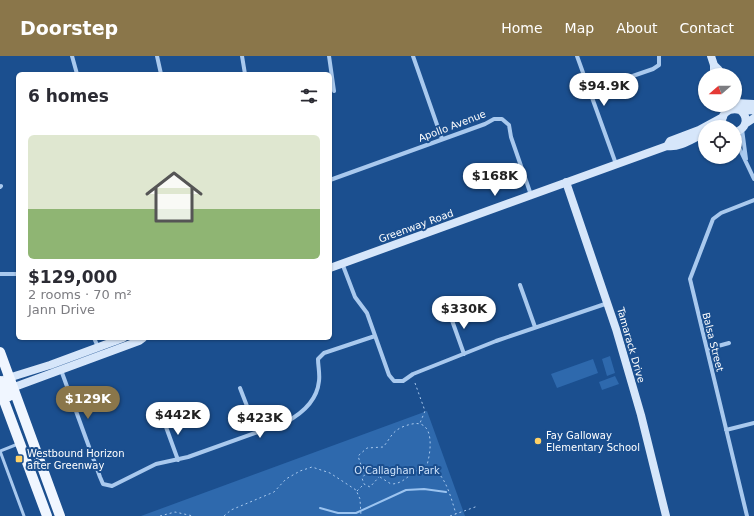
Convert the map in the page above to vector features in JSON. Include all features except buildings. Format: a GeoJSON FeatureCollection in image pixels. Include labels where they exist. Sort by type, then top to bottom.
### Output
{"type":"FeatureCollection","features":[{"type":"Feature","properties":{"kind":"main road"},"geometry":{"type":"LineString","coordinates":[[0,352],[4,386],[20,444],[47,516]]}},
{"type":"Feature","properties":{"kind":"main road"},"geometry":{"type":"LineString","coordinates":[[4,386],[37,470],[48,483],[60,516]]}},
{"type":"Feature","properties":{"kind":"street"},"geometry":{"type":"LineString","coordinates":[[72,56],[76,72]]}},
{"type":"Feature","properties":{"kind":"street"},"geometry":{"type":"LineString","coordinates":[[157,56],[161,72]]}},
{"type":"Feature","properties":{"kind":"street"},"geometry":{"type":"LineString","coordinates":[[242,56],[245,72]]}},
{"type":"Feature","properties":{"kind":"street"},"geometry":{"type":"LineString","coordinates":[[329,56],[331,72]]}},
{"type":"Feature","properties":{"kind":"street"},"geometry":{"type":"LineString","coordinates":[[413,56],[442,140]]}},
{"type":"Feature","properties":{"kind":"street"},"geometry":{"type":"LineString","coordinates":[[576,56],[616,164]]}},
{"type":"Feature","properties":{"kind":"street"},"geometry":{"type":"LineString","coordinates":[[589,91],[653,69],[659,65],[659,56]]}},
{"type":"Feature","properties":{"kind":"street"},"geometry":{"type":"LineString","coordinates":[[710,56],[717,68]]}},
{"type":"Feature","properties":{"kind":"street"},"geometry":{"type":"LineString","coordinates":[[332,77],[334,91]]}},
{"type":"Feature","properties":{"kind":"street"},"geometry":{"type":"LineString","coordinates":[[742,106],[754,104]]}},
{"type":"Feature","properties":{"kind":"street"},"geometry":{"type":"LineString","coordinates":[[742,108],[754,110]]}},
{"type":"Feature","properties":{"kind":"street","name":"Greenway Road"},"geometry":{"type":"LineString","coordinates":[[667,146],[670,141],[699,130],[724,112]]}},
{"type":"Feature","properties":{"kind":"street"},"geometry":{"type":"LineString","coordinates":[[741,112],[746,119],[742,126]]}},
{"type":"Feature","properties":{"kind":"street","name":"Apollo Avenue"},"geometry":{"type":"LineString","coordinates":[[332,179],[485,124],[494,118],[502,118],[509,125],[511,138],[531,195]]}},
{"type":"Feature","properties":{"kind":"street"},"geometry":{"type":"LineString","coordinates":[[742,127],[754,118]]}},
{"type":"Feature","properties":{"kind":"street"},"geometry":{"type":"LineString","coordinates":[[742,134],[746,159]]}},
{"type":"Feature","properties":{"kind":"street","name":"Greenway Road"},"geometry":{"type":"LineString","coordinates":[[332,267],[667,146],[672,147],[681,144],[698,136]]}},
{"type":"Feature","properties":{"kind":"street"},"geometry":{"type":"LineString","coordinates":[[742,154],[752,166],[754,178]]}},
{"type":"Feature","properties":{"kind":"street","name":"Tamarack Drive"},"geometry":{"type":"LineString","coordinates":[[566,182],[608,303],[641,415],[666,516]]}},
{"type":"Feature","properties":{"kind":"street","name":"Balsa Street"},"geometry":{"type":"LineString","coordinates":[[747,516],[691,285],[692,271],[713,219],[721,213],[754,200]]}},
{"type":"Feature","properties":{"kind":"street"},"geometry":{"type":"LineString","coordinates":[[342,263],[351,289],[366,314],[389,375],[394,381],[403,381],[413,374],[464,354],[535,327],[608,303]]}},
{"type":"Feature","properties":{"kind":"street"},"geometry":{"type":"LineString","coordinates":[[0,274],[16,274]]}},
{"type":"Feature","properties":{"kind":"street"},"geometry":{"type":"LineString","coordinates":[[520,285],[535,327]]}},
{"type":"Feature","properties":{"kind":"street"},"geometry":{"type":"LineString","coordinates":[[449,312],[464,354]]}},
{"type":"Feature","properties":{"kind":"street"},"geometry":{"type":"LineString","coordinates":[[58,362],[103,484],[112,486],[156,464],[178,460],[286,422],[298,416],[315,398],[319,382],[318,358],[324,353],[375,336]]}},
{"type":"Feature","properties":{"kind":"street"},"geometry":{"type":"LineString","coordinates":[[95,340],[98,347]]}},
{"type":"Feature","properties":{"kind":"street"},"geometry":{"type":"LineString","coordinates":[[4,386],[58,362],[117,340]]}},
{"type":"Feature","properties":{"kind":"street"},"geometry":{"type":"LineString","coordinates":[[4,386],[62,370],[138,340]]}},
{"type":"Feature","properties":{"kind":"street"},"geometry":{"type":"LineString","coordinates":[[707,349],[729,343]]}},
{"type":"Feature","properties":{"kind":"street"},"geometry":{"type":"LineString","coordinates":[[240,388],[257,432]]}},
{"type":"Feature","properties":{"kind":"street"},"geometry":{"type":"LineString","coordinates":[[165,416],[166,428],[178,460]]}},
{"type":"Feature","properties":{"kind":"street"},"geometry":{"type":"LineString","coordinates":[[726,430],[754,423]]}},
{"type":"Feature","properties":{"kind":"lane"},"geometry":{"type":"LineString","coordinates":[[20,444],[0,450],[24,516]]}},
{"type":"Feature","properties":{"kind":"path"},"geometry":{"type":"LineString","coordinates":[[414,383],[425,411],[420,424]]}},
{"type":"Feature","properties":{"kind":"path"},"geometry":{"type":"LineString","coordinates":[[426,468],[431,442],[425,428],[420,424],[406,425],[396,430],[383,447],[363,449],[358,460],[361,466],[387,483],[395,484],[402,482],[416,471],[426,468],[434,469],[441,475],[456,514]]}},
{"type":"Feature","properties":{"kind":"path"},"geometry":{"type":"LineString","coordinates":[[224,516],[231,510],[274,492],[286,479],[300,471],[312,467],[330,473],[356,492],[360,499],[361,516]]}},
{"type":"Feature","properties":{"kind":"path"},"geometry":{"type":"LineString","coordinates":[[368,470],[362,478],[364,484],[370,487],[379,477]]}},
{"type":"Feature","properties":{"kind":"path"},"geometry":{"type":"LineString","coordinates":[[356,492],[364,484]]}},
{"type":"Feature","properties":{"kind":"path"},"geometry":{"type":"LineString","coordinates":[[450,516],[478,506]]}},
{"type":"Feature","properties":{"kind":"path"},"geometry":{"type":"LineString","coordinates":[[160,516],[180,512],[193,516]]}},
{"type":"Feature","properties":{"kind":"path"},"geometry":{"type":"LineString","coordinates":[[180,512],[182,516]]}},
{"type":"Feature","properties":{"kind":"green space"},"geometry":{"type":"Polygon","coordinates":[[[610,356],[615,373],[607,376],[602,359],[610,356]]]}},
{"type":"Feature","properties":{"kind":"green space"},"geometry":{"type":"Polygon","coordinates":[[[593,359],[598,373],[557,388],[551,374],[593,359]]]}},
{"type":"Feature","properties":{"kind":"green space"},"geometry":{"type":"Polygon","coordinates":[[[615,376],[619,384],[602,390],[599,382],[615,376]]]}},
{"type":"Feature","properties":{"kind":"green space","name":"O'Callaghan Park"},"geometry":{"type":"Polygon","coordinates":[[[427,411],[465,516],[141,516],[427,411]]]}},
{"type":"Feature","properties":{"kind":"waterway"},"geometry":{"type":"LineString","coordinates":[[320,508],[338,513],[356,513],[406,490],[424,489],[446,492]]}},
{"type":"Feature","properties":{"kind":"place","name":"Fay Galloway Elementary School"},"geometry":{"type":"Point","coordinates":[538,441]}},
{"type":"Feature","properties":{"kind":"place","name":"Westbound Horizon after Greenway"},"geometry":{"type":"Point","coordinates":[19,459]}}]}
